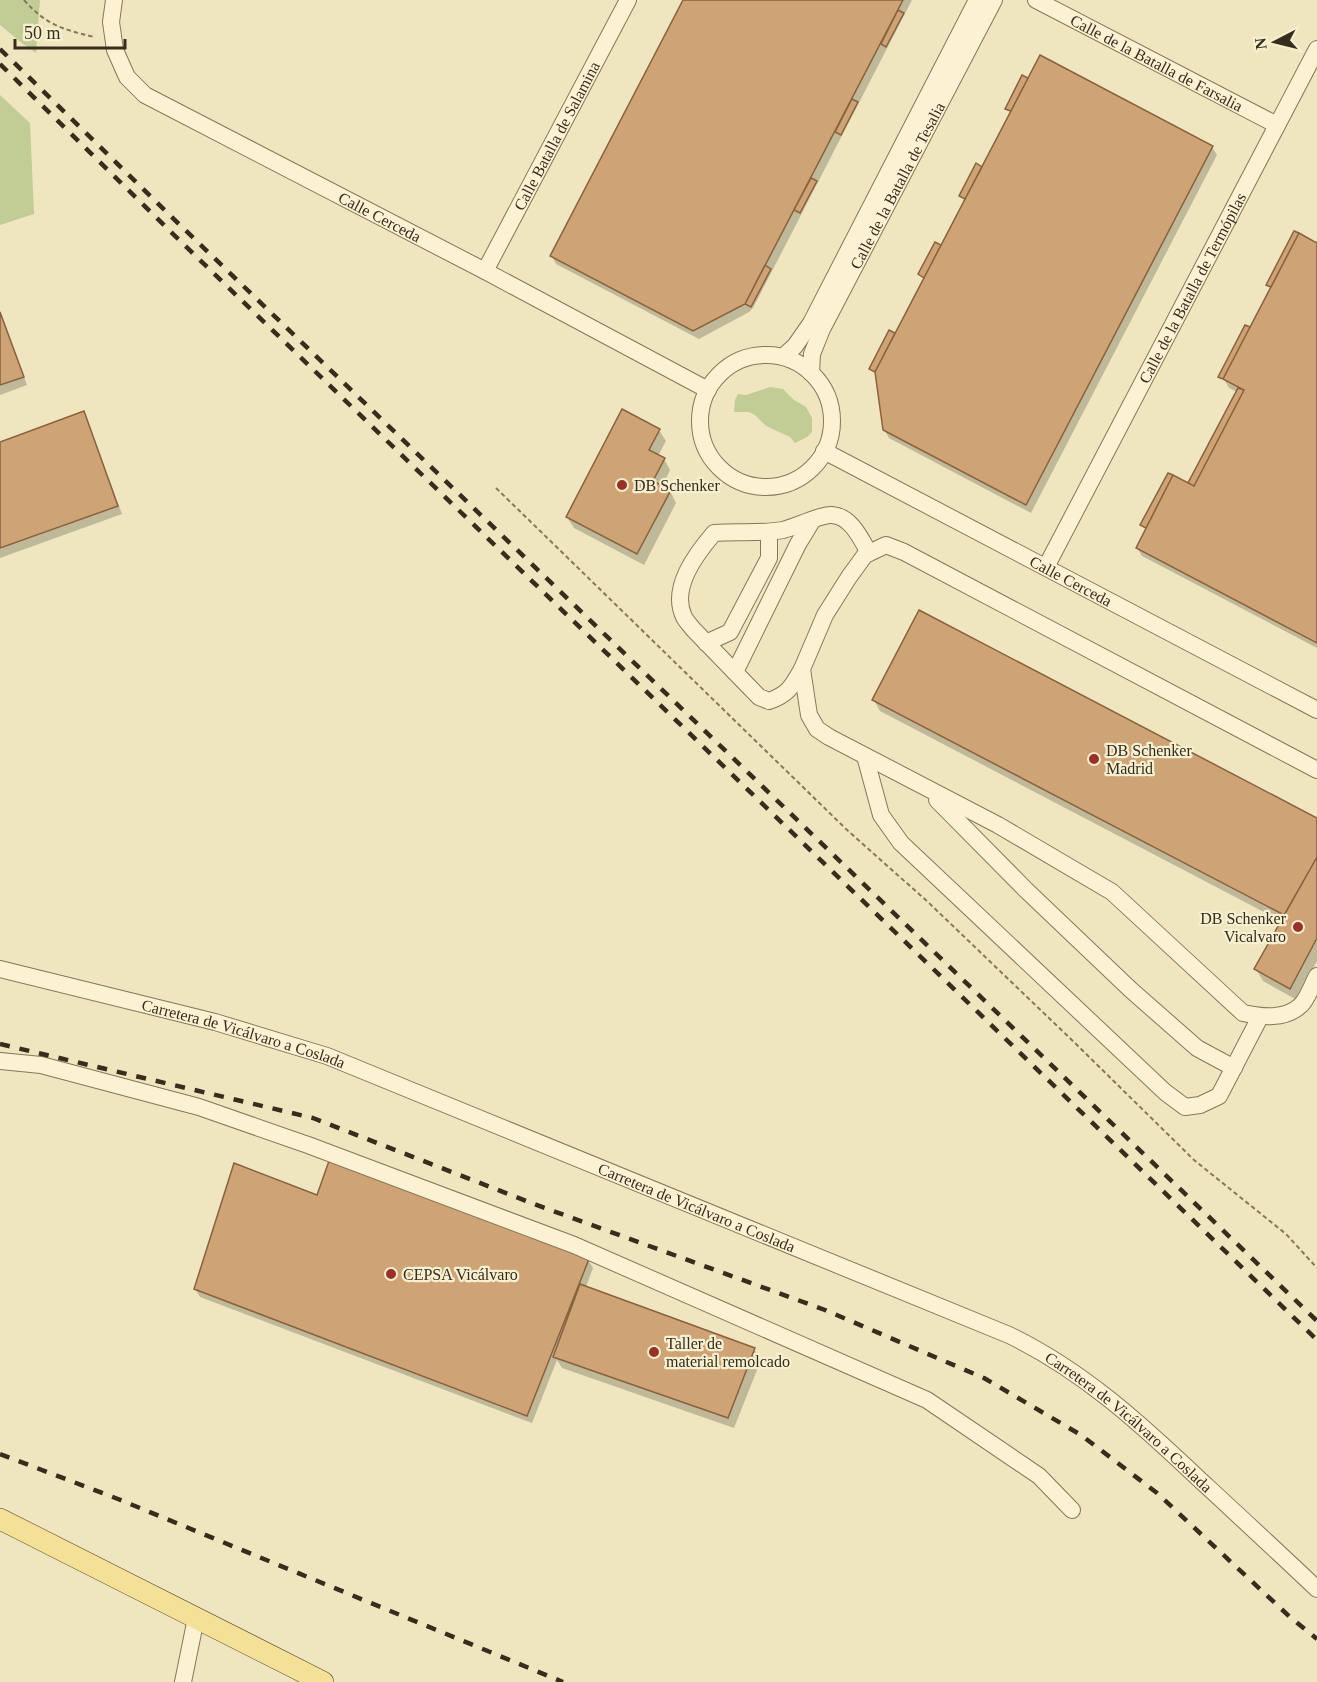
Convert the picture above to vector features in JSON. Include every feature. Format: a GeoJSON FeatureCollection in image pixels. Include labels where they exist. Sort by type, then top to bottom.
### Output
{"type":"FeatureCollection","features":[{"type":"Feature","properties":{"kind":"main road"},"geometry":{"type":"LineString","coordinates":[[0,1519],[323,1682]]}},
{"type":"Feature","properties":{"kind":"street","name":"Calle Cerceda"},"geometry":{"type":"LineString","coordinates":[[114,0],[111,22],[115,50],[126,77],[145,96],[485,271],[708,390]]}},
{"type":"Feature","properties":{"kind":"street","name":"Calle Batalla de Salamina"},"geometry":{"type":"LineString","coordinates":[[485,271],[628,0]]}},
{"type":"Feature","properties":{"kind":"street","name":"Calle de la Batalla de Tesalia"},"geometry":{"type":"LineString","coordinates":[[783,357],[795,346],[811,323],[977,0]]}},
{"type":"Feature","properties":{"kind":"street","name":"Calle de la Batalla de Tesalia"},"geometry":{"type":"LineString","coordinates":[[811,374],[812,354],[822,329],[994,0]]}},
{"type":"Feature","properties":{"kind":"street","name":"Calle de la Batalla de Farsalia"},"geometry":{"type":"LineString","coordinates":[[1036,0],[1277,125]]}},
{"type":"Feature","properties":{"kind":"street","name":"Calle de la Batalla de Termópilas"},"geometry":{"type":"LineString","coordinates":[[1046,567],[1317,49]]}},
{"type":"Feature","properties":{"kind":"street"},"geometry":{"type":"LineString","coordinates":[[761,355],[783,357],[794,361],[811,374],[820,384],[831,410],[829,438],[816,463],[795,480],[782,485],[755,486],[729,476],[710,456],[701,430],[702,403],[721,372],[740,360],[761,355]]}},
{"type":"Feature","properties":{"kind":"street","name":"Calle Cerceda"},"geometry":{"type":"LineString","coordinates":[[824,451],[1317,710]]}},
{"type":"Feature","properties":{"kind":"street"},"geometry":{"type":"LineString","coordinates":[[869,553],[855,528],[843,519],[832,515],[785,530],[760,533],[714,533],[698,553],[680,590],[684,617],[759,697],[770,701],[782,697],[789,691],[802,669],[825,615],[860,562],[865,555],[886,545],[904,552],[1317,770]]}},
{"type":"Feature","properties":{"kind":"street"},"geometry":{"type":"LineString","coordinates":[[735,672],[798,544],[812,521]]}},
{"type":"Feature","properties":{"kind":"street"},"geometry":{"type":"LineString","coordinates":[[706,643],[730,632],[769,558],[769,532]]}},
{"type":"Feature","properties":{"kind":"street"},"geometry":{"type":"LineString","coordinates":[[802,669],[808,708],[818,729],[829,737],[998,825],[1112,892],[1243,1013],[1260,1017],[1288,1014],[1302,1004],[1317,976]]}},
{"type":"Feature","properties":{"kind":"street"},"geometry":{"type":"LineString","coordinates":[[865,756],[881,815],[901,843],[1165,1092],[1185,1107],[1200,1105],[1219,1096],[1260,1017]]}},
{"type":"Feature","properties":{"kind":"street"},"geometry":{"type":"LineString","coordinates":[[921,786],[1131,990],[1197,1048],[1234,1068]]}},
{"type":"Feature","properties":{"kind":"street","name":"Carretera de Vicálvaro a Coslada"},"geometry":{"type":"LineString","coordinates":[[0,969],[215,1022],[327,1056],[1010,1335],[1038,1349],[1099,1391],[1141,1424],[1317,1589]]}},
{"type":"Feature","properties":{"kind":"street"},"geometry":{"type":"LineString","coordinates":[[0,1061],[40,1065],[199,1107],[308,1145],[574,1245],[927,1400],[1039,1476],[1072,1510]]}},
{"type":"Feature","properties":{"kind":"street"},"geometry":{"type":"LineString","coordinates":[[183,1682],[196,1618]]}},
{"type":"Feature","properties":{"kind":"path"},"geometry":{"type":"LineString","coordinates":[[24,0],[45,21],[93,37]]}},
{"type":"Feature","properties":{"kind":"path"},"geometry":{"type":"LineString","coordinates":[[496,488],[845,828],[929,903],[1194,1160],[1286,1234],[1317,1268]]}},
{"type":"Feature","properties":{"kind":"green space"},"geometry":{"type":"Polygon","coordinates":[[[0,0],[40,0],[36,53],[0,25],[0,0]]]}},
{"type":"Feature","properties":{"kind":"green space"},"geometry":{"type":"Polygon","coordinates":[[[0,95],[30,123],[34,214],[0,225],[0,95]]]}},
{"type":"Feature","properties":{"kind":"green space"},"geometry":{"type":"Polygon","coordinates":[[[770,387],[783,389],[794,400],[806,407],[812,418],[812,432],[807,437],[795,443],[790,437],[766,426],[755,415],[749,412],[734,412],[738,394],[746,395],[770,387]]]}},
{"type":"Feature","properties":{"kind":"building"},"geometry":{"type":"Polygon","coordinates":[[[683,0],[903,0],[745,304],[693,331],[550,256],[683,0]]]}},
{"type":"Feature","properties":{"kind":"building"},"geometry":{"type":"Polygon","coordinates":[[[898,10],[904,13],[886,47],[881,44],[898,10]]]}},
{"type":"Feature","properties":{"kind":"building"},"geometry":{"type":"Polygon","coordinates":[[[1040,55],[1213,146],[1026,505],[883,430],[875,372],[1040,55]]]}},
{"type":"Feature","properties":{"kind":"building"},"geometry":{"type":"Polygon","coordinates":[[[1022,75],[1028,78],[1011,111],[1005,109],[1022,75]]]}},
{"type":"Feature","properties":{"kind":"building"},"geometry":{"type":"Polygon","coordinates":[[[852,99],[858,102],[841,135],[835,132],[852,99]]]}},
{"type":"Feature","properties":{"kind":"building"},"geometry":{"type":"Polygon","coordinates":[[[976,163],[982,167],[965,199],[959,196],[976,163]]]}},
{"type":"Feature","properties":{"kind":"building"},"geometry":{"type":"Polygon","coordinates":[[[811,178],[817,181],[800,213],[794,210],[811,178]]]}},
{"type":"Feature","properties":{"kind":"building"},"geometry":{"type":"Polygon","coordinates":[[[1294,231],[1299,233],[1271,287],[1266,285],[1294,231]]]}},
{"type":"Feature","properties":{"kind":"building"},"geometry":{"type":"Polygon","coordinates":[[[1299,233],[1317,243],[1317,643],[1136,548],[1173,475],[1194,486],[1244,390],[1223,379],[1299,233]]]}},
{"type":"Feature","properties":{"kind":"building"},"geometry":{"type":"Polygon","coordinates":[[[935,242],[941,245],[924,278],[918,274],[935,242]]]}},
{"type":"Feature","properties":{"kind":"building"},"geometry":{"type":"Polygon","coordinates":[[[765,265],[771,269],[751,307],[745,304],[765,265]]]}},
{"type":"Feature","properties":{"kind":"building"},"geometry":{"type":"Polygon","coordinates":[[[0,312],[24,377],[0,385],[0,312]]]}},
{"type":"Feature","properties":{"kind":"building"},"geometry":{"type":"Polygon","coordinates":[[[1245,325],[1250,327],[1223,379],[1218,377],[1245,325]]]}},
{"type":"Feature","properties":{"kind":"building"},"geometry":{"type":"Polygon","coordinates":[[[889,330],[895,333],[875,372],[869,369],[889,330]]]}},
{"type":"Feature","properties":{"kind":"building"},"geometry":{"type":"Polygon","coordinates":[[[1238,388],[1244,390],[1194,486],[1188,483],[1238,388]]]}},
{"type":"Feature","properties":{"kind":"building","name":"DB Schenker"},"geometry":{"type":"Polygon","coordinates":[[[622,409],[660,429],[649,450],[665,458],[653,481],[671,490],[637,554],[566,517],[622,409]]]}},
{"type":"Feature","properties":{"kind":"building"},"geometry":{"type":"Polygon","coordinates":[[[84,411],[118,506],[0,548],[0,442],[84,411]]]}},
{"type":"Feature","properties":{"kind":"building"},"geometry":{"type":"Polygon","coordinates":[[[1168,473],[1173,475],[1146,528],[1140,525],[1168,473]]]}},
{"type":"Feature","properties":{"kind":"building","name":"DB Schenker Madrid"},"geometry":{"type":"Polygon","coordinates":[[[919,610],[1317,818],[1317,857],[1284,915],[872,700],[919,610]]]}},
{"type":"Feature","properties":{"kind":"building","name":"DB Schenker Vicalvaro"},"geometry":{"type":"Polygon","coordinates":[[[1317,857],[1317,938],[1290,989],[1254,969],[1317,857]]]}},
{"type":"Feature","properties":{"kind":"building","name":"CEPSA Vicálvaro"},"geometry":{"type":"Polygon","coordinates":[[[329,1161],[589,1259],[527,1416],[194,1289],[234,1163],[317,1195],[329,1161]]]}},
{"type":"Feature","properties":{"kind":"building","name":"Taller de material remolcado"},"geometry":{"type":"Polygon","coordinates":[[[580,1284],[755,1348],[728,1418],[553,1357],[580,1284]]]}},
{"type":"Feature","properties":{"kind":"railway"},"geometry":{"type":"LineString","coordinates":[[0,49],[1317,1321]]}},
{"type":"Feature","properties":{"kind":"railway"},"geometry":{"type":"LineString","coordinates":[[0,64],[1317,1340]]}},
{"type":"Feature","properties":{"kind":"railway"},"geometry":{"type":"LineString","coordinates":[[0,1044],[313,1118],[534,1204],[825,1310],[984,1378],[1081,1435],[1157,1493],[1290,1617],[1317,1639]]}},
{"type":"Feature","properties":{"kind":"railway"},"geometry":{"type":"LineString","coordinates":[[0,1454],[118,1499],[563,1682]]}},
{"type":"Feature","properties":{"kind":"place","name":"DB Schenker"},"geometry":{"type":"Point","coordinates":[622,485]}},
{"type":"Feature","properties":{"kind":"place","name":"DB Schenker Madrid"},"geometry":{"type":"Point","coordinates":[1094,759]}},
{"type":"Feature","properties":{"kind":"place","name":"DB Schenker Vicalvaro"},"geometry":{"type":"Point","coordinates":[1298,927]}},
{"type":"Feature","properties":{"kind":"place","name":"CEPSA Vicálvaro"},"geometry":{"type":"Point","coordinates":[391,1274]}},
{"type":"Feature","properties":{"kind":"place","name":"Taller de material remolcado"},"geometry":{"type":"Point","coordinates":[654,1352]}}]}
